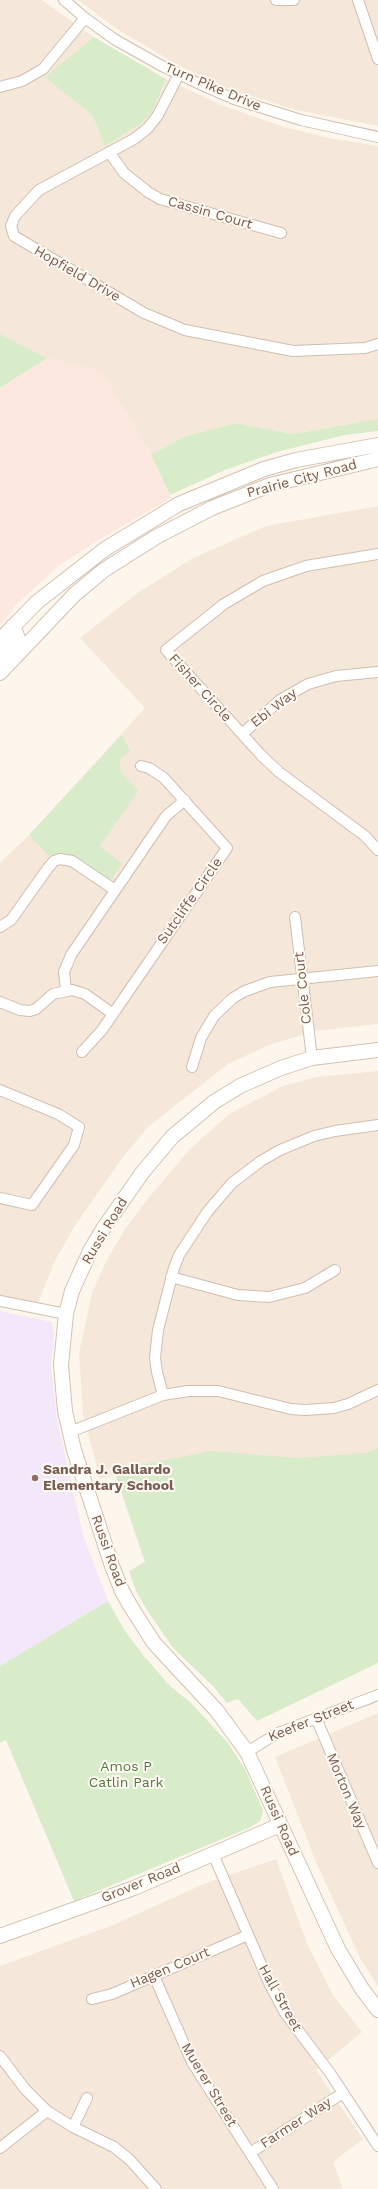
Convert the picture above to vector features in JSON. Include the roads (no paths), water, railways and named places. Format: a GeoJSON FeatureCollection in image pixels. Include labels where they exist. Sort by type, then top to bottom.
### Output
{"type":"FeatureCollection","features":[{"type":"Feature","properties":{"kind":"street","name":"Turn Pike Drive"},"geometry":{"type":"LineString","coordinates":[[64,0],[85,18],[114,38],[178,74],[234,99],[328,127],[378,136]]}},
{"type":"Feature","properties":{"kind":"street"},"geometry":{"type":"LineString","coordinates":[[276,0],[294,0]]}},
{"type":"Feature","properties":{"kind":"street"},"geometry":{"type":"LineString","coordinates":[[358,0],[378,59]]}},
{"type":"Feature","properties":{"kind":"street"},"geometry":{"type":"LineString","coordinates":[[0,87],[22,81],[42,69],[85,18]]}},
{"type":"Feature","properties":{"kind":"street","name":"Hopfield Drive"},"geometry":{"type":"LineString","coordinates":[[178,74],[160,111],[150,125],[134,139],[50,183],[28,199],[12,221],[11,231],[17,238],[144,313],[185,330],[292,351],[365,348],[378,344]]}},
{"type":"Feature","properties":{"kind":"street","name":"Cassin Court"},"geometry":{"type":"LineString","coordinates":[[109,152],[124,173],[160,199],[281,233]]}},
{"type":"Feature","properties":{"kind":"street","name":"Prairie City Road"},"geometry":{"type":"LineString","coordinates":[[0,640],[37,602],[105,549],[179,504],[264,469],[304,459],[378,445]]}},
{"type":"Feature","properties":{"kind":"street","name":"Prairie City Road"},"geometry":{"type":"LineString","coordinates":[[0,673],[75,594],[131,552],[184,521],[240,496],[270,486],[378,459]]}},
{"type":"Feature","properties":{"kind":"street","name":"Fisher Circle"},"geometry":{"type":"LineString","coordinates":[[378,554],[306,566],[263,581],[224,604],[166,650],[242,734],[279,772],[365,836],[378,850]]}},
{"type":"Feature","properties":{"kind":"street"},"geometry":{"type":"LineString","coordinates":[[0,658],[18,638],[13,626]]}},
{"type":"Feature","properties":{"kind":"street","name":"Ebi Way"},"geometry":{"type":"LineString","coordinates":[[242,734],[280,700],[308,684],[336,676],[378,672]]}},
{"type":"Feature","properties":{"kind":"street"},"geometry":{"type":"LineString","coordinates":[[66,990],[64,972],[68,960],[166,816],[185,800],[159,773],[141,766]]}},
{"type":"Feature","properties":{"kind":"street","name":"Sutcliffe Circle"},"geometry":{"type":"LineString","coordinates":[[113,1014],[227,848],[185,800]]}},
{"type":"Feature","properties":{"kind":"street"},"geometry":{"type":"LineString","coordinates":[[0,927],[11,920],[48,868],[54,861],[60,859],[72,861],[115,890]]}},
{"type":"Feature","properties":{"kind":"street","name":"Cole Court"},"geometry":{"type":"LineString","coordinates":[[295,917],[312,1058]]}},
{"type":"Feature","properties":{"kind":"street"},"geometry":{"type":"LineString","coordinates":[[192,1067],[206,1027],[214,1016],[233,998],[251,988],[270,982],[378,971]]}},
{"type":"Feature","properties":{"kind":"street"},"geometry":{"type":"LineString","coordinates":[[0,1002],[20,1010],[30,1011],[36,1009],[53,994],[66,990],[85,994],[113,1014],[99,1034],[82,1052]]}},
{"type":"Feature","properties":{"kind":"street","name":"Russi Road"},"geometry":{"type":"LineString","coordinates":[[378,1050],[312,1058],[281,1068],[240,1086],[200,1113],[172,1137],[142,1173],[103,1229],[72,1291],[66,1314],[61,1365],[65,1411],[74,1450],[112,1566],[130,1607],[154,1643],[217,1711],[247,1752],[338,1949],[362,1989],[378,2010]]}},
{"type":"Feature","properties":{"kind":"street"},"geometry":{"type":"LineString","coordinates":[[0,1090],[58,1114],[79,1127],[74,1145],[32,1205],[0,1198]]}},
{"type":"Feature","properties":{"kind":"street"},"geometry":{"type":"LineString","coordinates":[[163,1395],[156,1372],[156,1344],[171,1277],[186,1242],[208,1210],[232,1183],[249,1169],[280,1150],[314,1136],[335,1131],[378,1125]]}},
{"type":"Feature","properties":{"kind":"street"},"geometry":{"type":"LineString","coordinates":[[171,1277],[238,1295],[269,1297],[305,1288],[335,1270]]}},
{"type":"Feature","properties":{"kind":"street"},"geometry":{"type":"LineString","coordinates":[[0,1301],[66,1314]]}},
{"type":"Feature","properties":{"kind":"street"},"geometry":{"type":"LineString","coordinates":[[70,1432],[163,1395],[188,1391],[218,1391],[291,1409],[305,1410],[334,1408],[348,1404],[378,1390]]}},
{"type":"Feature","properties":{"kind":"street","name":"Keefer Street"},"geometry":{"type":"LineString","coordinates":[[247,1752],[278,1733],[378,1695]]}},
{"type":"Feature","properties":{"kind":"street","name":"Morton Way"},"geometry":{"type":"LineString","coordinates":[[316,1718],[378,1863]]}},
{"type":"Feature","properties":{"kind":"street","name":"Grover Road"},"geometry":{"type":"LineString","coordinates":[[0,1936],[134,1888],[280,1825]]}},
{"type":"Feature","properties":{"kind":"street","name":"Hall Street"},"geometry":{"type":"LineString","coordinates":[[213,1854],[270,1985],[285,2013],[343,2093],[373,2131],[378,2146]]}},
{"type":"Feature","properties":{"kind":"street","name":"Hagen Court"},"geometry":{"type":"LineString","coordinates":[[92,1999],[112,1994],[248,1935]]}},
{"type":"Feature","properties":{"kind":"street","name":"Muerer Street"},"geometry":{"type":"LineString","coordinates":[[154,1976],[192,2062],[273,2189]]}},
{"type":"Feature","properties":{"kind":"street"},"geometry":{"type":"LineString","coordinates":[[0,2056],[25,2089],[47,2111],[73,2127],[114,2147],[145,2174],[156,2189]]}},
{"type":"Feature","properties":{"kind":"street","name":"Farmer Way"},"geometry":{"type":"LineString","coordinates":[[250,2152],[343,2093]]}},
{"type":"Feature","properties":{"kind":"street"},"geometry":{"type":"LineString","coordinates":[[73,2127],[87,2098]]}},
{"type":"Feature","properties":{"kind":"street"},"geometry":{"type":"LineString","coordinates":[[0,2148],[47,2111]]}},
{"type":"Feature","properties":{"kind":"place","name":"Sandra J. Gallardo Elementary School"},"geometry":{"type":"Point","coordinates":[35,1478]}},
{"type":"Feature","properties":{"kind":"park label","name":"Amos P Catlin Park"},"geometry":{"type":"Point","coordinates":[126,1776]}}]}
